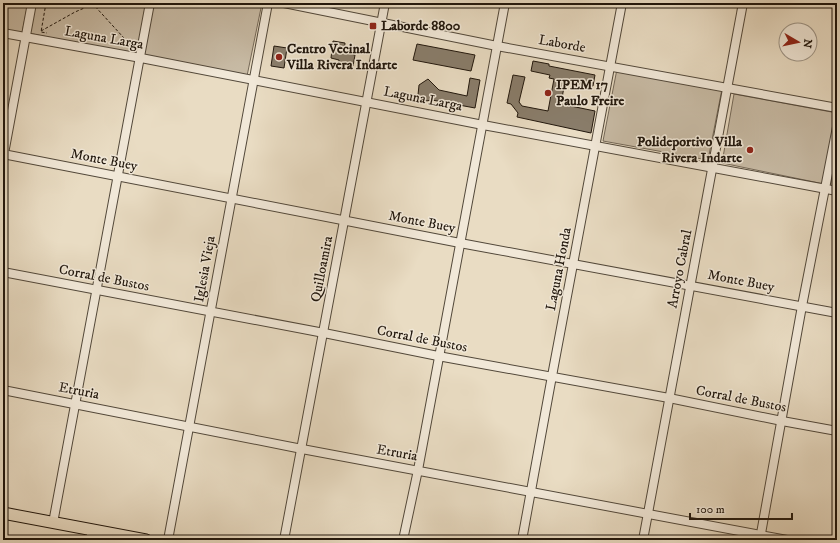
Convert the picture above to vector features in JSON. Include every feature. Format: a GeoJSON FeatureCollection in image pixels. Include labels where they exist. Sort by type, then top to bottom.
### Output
{"type":"FeatureCollection","features":[{"type":"Feature","properties":{"kind":"main road"},"geometry":{"type":"LineString","coordinates":[[3,513],[54,523],[91,535],[146,540]]}},
{"type":"Feature","properties":{"kind":"street"},"geometry":{"type":"LineString","coordinates":[[3,156],[32,3]]}},
{"type":"Feature","properties":{"kind":"street"},"geometry":{"type":"LineString","coordinates":[[54,523],[150,3]]}},
{"type":"Feature","properties":{"kind":"street","name":"Iglesia Vieja"},"geometry":{"type":"LineString","coordinates":[[168,540],[188,426],[268,3]]}},
{"type":"Feature","properties":{"kind":"street","name":"Laborde"},"geometry":{"type":"LineString","coordinates":[[284,3],[497,46],[837,108]]}},
{"type":"Feature","properties":{"kind":"street","name":"Quilloamira"},"geometry":{"type":"LineString","coordinates":[[284,540],[385,3]]}},
{"type":"Feature","properties":{"kind":"street"},"geometry":{"type":"LineString","coordinates":[[403,540],[418,470],[438,356],[505,3]]}},
{"type":"Feature","properties":{"kind":"street","name":"Laguna Honda"},"geometry":{"type":"LineString","coordinates":[[522,540],[622,3]]}},
{"type":"Feature","properties":{"kind":"street","name":"Arroyo Cabral"},"geometry":{"type":"LineString","coordinates":[[643,540],[743,3]]}},
{"type":"Feature","properties":{"kind":"street","name":"Laguna Larga"},"geometry":{"type":"LineString","coordinates":[[3,33],[253,79],[483,125],[837,191]]}},
{"type":"Feature","properties":{"kind":"street"},"geometry":{"type":"LineString","coordinates":[[760,538],[802,306],[837,127]]}},
{"type":"Feature","properties":{"kind":"street","name":"Monte Buey"},"geometry":{"type":"LineString","coordinates":[[3,156],[118,176],[460,243],[837,313]]}},
{"type":"Feature","properties":{"kind":"street","name":"Corral de Bustos"},"geometry":{"type":"LineString","coordinates":[[3,272],[438,356],[837,430]]}},
{"type":"Feature","properties":{"kind":"street","name":"Etruria"},"geometry":{"type":"LineString","coordinates":[[3,390],[302,449],[531,491],[760,538],[787,540]]}},
{"type":"Feature","properties":{"kind":"path"},"geometry":{"type":"LineString","coordinates":[[41,32],[46,3]]}},
{"type":"Feature","properties":{"kind":"path"},"geometry":{"type":"LineString","coordinates":[[41,32],[75,12],[96,3]]}},
{"type":"Feature","properties":{"kind":"path"},"geometry":{"type":"LineString","coordinates":[[92,4],[135,51],[128,50]]}},
{"type":"Feature","properties":{"kind":"path"},"geometry":{"type":"LineString","coordinates":[[41,32],[48,33]]}},
{"type":"Feature","properties":{"kind":"shaded area"},"geometry":{"type":"Polygon","coordinates":[[[3,3],[28,3],[22,33],[3,29],[3,3]]]}},
{"type":"Feature","properties":{"kind":"shaded area"},"geometry":{"type":"Polygon","coordinates":[[[34,3],[148,3],[138,55],[28,33],[34,3]]]}},
{"type":"Feature","properties":{"kind":"shaded area"},"geometry":{"type":"Polygon","coordinates":[[[153,3],[262,3],[247,76],[143,55],[153,3]]]}},
{"type":"Feature","properties":{"kind":"shaded area"},"geometry":{"type":"Polygon","coordinates":[[[617,69],[722,89],[708,160],[603,141],[617,69]]]}},
{"type":"Feature","properties":{"kind":"shaded area"},"geometry":{"type":"Polygon","coordinates":[[[734,94],[837,113],[824,184],[722,163],[734,94]]]}},
{"type":"Feature","properties":{"kind":"shaded area"},"geometry":{"type":"Polygon","coordinates":[[[837,149],[837,188],[830,187],[837,149]]]}},
{"type":"Feature","properties":{"kind":"building"},"geometry":{"type":"Polygon","coordinates":[[[333,41],[345,43],[344,53],[355,55],[353,66],[339,64],[339,60],[331,58],[333,41]]]}},
{"type":"Feature","properties":{"kind":"building"},"geometry":{"type":"Polygon","coordinates":[[[417,44],[475,55],[471,71],[413,60],[417,44]]]}},
{"type":"Feature","properties":{"kind":"building","name":"Centro Vecinal Villa Rivera Indarte"},"geometry":{"type":"Polygon","coordinates":[[[274,46],[287,48],[284,68],[271,66],[274,46]]]}},
{"type":"Feature","properties":{"kind":"building"},"geometry":{"type":"Polygon","coordinates":[[[533,61],[549,64],[549,66],[595,75],[593,86],[565,81],[561,104],[595,111],[591,133],[517,117],[518,113],[511,104],[507,103],[513,75],[525,77],[519,102],[522,106],[548,111],[554,79],[549,78],[550,75],[531,71],[533,61]]]}},
{"type":"Feature","properties":{"kind":"building"},"geometry":{"type":"Polygon","coordinates":[[[470,78],[480,80],[475,108],[432,100],[426,101],[418,95],[419,85],[428,79],[439,90],[467,96],[470,78]]]}},
{"type":"Feature","properties":{"kind":"place","name":"Laborde 8800"},"geometry":{"type":"Point","coordinates":[373,26]}},
{"type":"Feature","properties":{"kind":"place","name":"Centro Vecinal Villa Rivera Indarte"},"geometry":{"type":"Point","coordinates":[279,57]}},
{"type":"Feature","properties":{"kind":"place","name":"IPEM 17 Paulo Freire"},"geometry":{"type":"Point","coordinates":[548,93]}},
{"type":"Feature","properties":{"kind":"place","name":"Polideportivo Villa Rivera Indarte"},"geometry":{"type":"Point","coordinates":[750,150]}}]}
